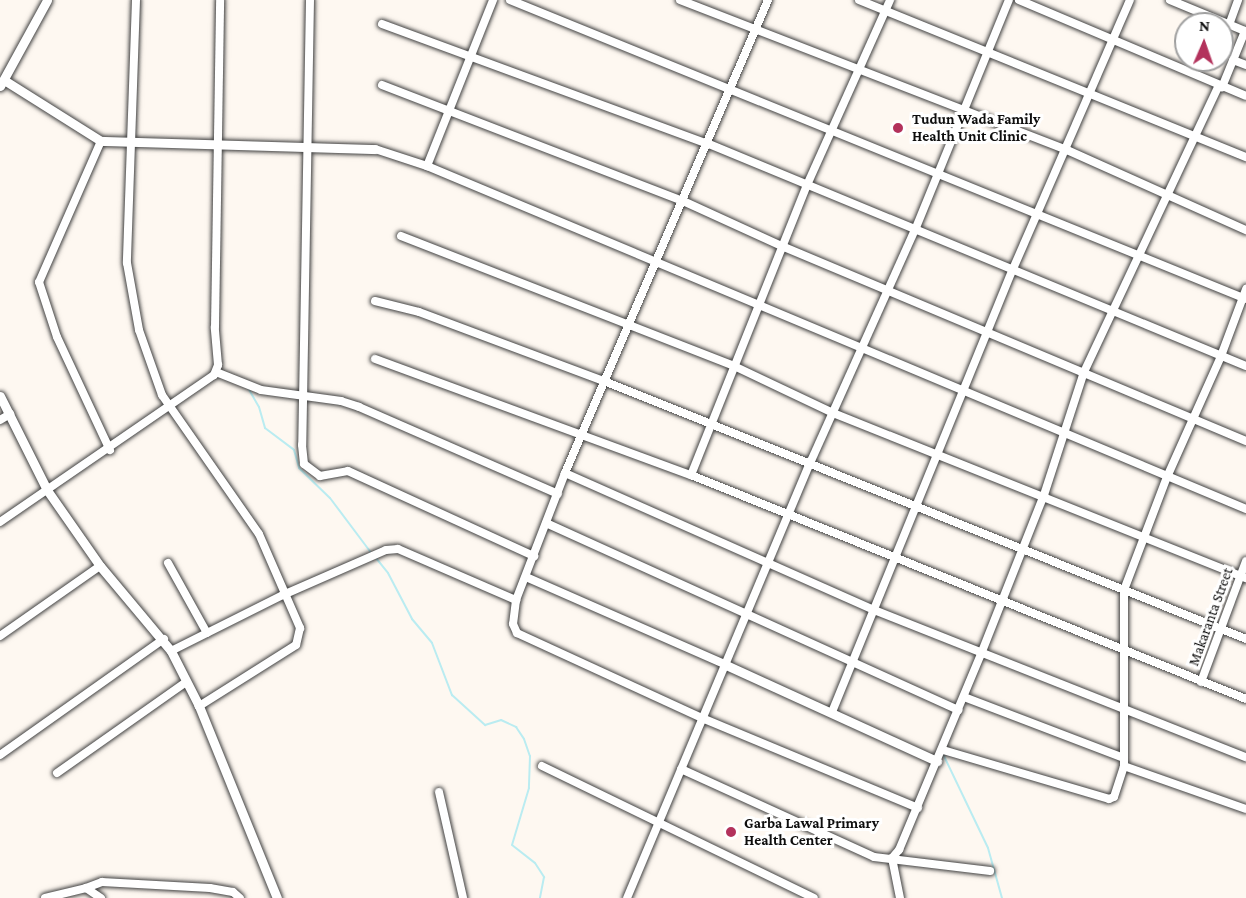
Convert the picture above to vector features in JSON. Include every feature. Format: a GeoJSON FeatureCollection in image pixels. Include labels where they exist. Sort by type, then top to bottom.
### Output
{"type":"FeatureCollection","features":[{"type":"Feature","properties":{"kind":"street"},"geometry":{"type":"LineString","coordinates":[[47,0],[2,83],[101,141],[217,141],[375,149],[427,166],[1246,509]]}},
{"type":"Feature","properties":{"kind":"street"},"geometry":{"type":"LineString","coordinates":[[136,0],[127,262],[130,295],[150,364],[170,408],[260,534],[283,595],[300,628],[300,640],[199,706]]}},
{"type":"Feature","properties":{"kind":"street"},"geometry":{"type":"LineString","coordinates":[[216,372],[220,0]]}},
{"type":"Feature","properties":{"kind":"street"},"geometry":{"type":"LineString","coordinates":[[310,0],[303,457],[313,472],[320,476],[348,471],[534,556]]}},
{"type":"Feature","properties":{"kind":"street"},"geometry":{"type":"LineString","coordinates":[[427,166],[493,0]]}},
{"type":"Feature","properties":{"kind":"street"},"geometry":{"type":"LineString","coordinates":[[510,0],[939,171],[1244,298]]}},
{"type":"Feature","properties":{"kind":"street"},"geometry":{"type":"LineString","coordinates":[[680,0],[861,68],[1067,150],[1246,230]]}},
{"type":"Feature","properties":{"kind":"street"},"geometry":{"type":"LineString","coordinates":[[768,0],[709,144],[627,324],[565,473],[516,600],[513,624],[517,633],[702,718],[918,808]]}},
{"type":"Feature","properties":{"kind":"street"},"geometry":{"type":"LineString","coordinates":[[859,0],[1092,92],[1246,157]]}},
{"type":"Feature","properties":{"kind":"street"},"geometry":{"type":"LineString","coordinates":[[691,475],[807,185],[835,130],[890,0]]}},
{"type":"Feature","properties":{"kind":"street"},"geometry":{"type":"LineString","coordinates":[[627,898],[702,718],[791,516],[811,461],[915,230],[1009,0]]}},
{"type":"Feature","properties":{"kind":"street"},"geometry":{"type":"LineString","coordinates":[[1019,0],[1246,96]]}},
{"type":"Feature","properties":{"kind":"street"},"geometry":{"type":"LineString","coordinates":[[832,712],[1013,269],[1067,150],[1130,0]]}},
{"type":"Feature","properties":{"kind":"street"},"geometry":{"type":"LineString","coordinates":[[1170,0],[1198,12]]}},
{"type":"Feature","properties":{"kind":"street"},"geometry":{"type":"LineString","coordinates":[[382,24],[709,144],[1013,269],[1114,314],[1246,366]]}},
{"type":"Feature","properties":{"kind":"street"},"geometry":{"type":"LineString","coordinates":[[1234,27],[1245,31],[1234,58]]}},
{"type":"Feature","properties":{"kind":"street"},"geometry":{"type":"LineString","coordinates":[[892,858],[899,850],[943,750],[1044,495],[1062,432],[1084,372],[1114,314],[1227,72]]}},
{"type":"Feature","properties":{"kind":"street"},"geometry":{"type":"LineString","coordinates":[[382,85],[448,113],[683,201],[784,247],[1246,441]]}},
{"type":"Feature","properties":{"kind":"street"},"geometry":{"type":"LineString","coordinates":[[101,141],[39,282],[57,337],[110,450]]}},
{"type":"Feature","properties":{"kind":"street"},"geometry":{"type":"LineString","coordinates":[[401,236],[734,366],[833,413],[1044,495],[1143,538],[1243,577]]}},
{"type":"Feature","properties":{"kind":"street"},"geometry":{"type":"LineString","coordinates":[[943,750],[1109,799],[1114,797],[1124,762],[1127,710],[1124,590],[1167,477],[1221,356],[1246,289]]}},
{"type":"Feature","properties":{"kind":"street"},"geometry":{"type":"LineString","coordinates":[[375,301],[419,312],[811,461],[1220,631],[1246,639]]}},
{"type":"Feature","properties":{"kind":"street"},"geometry":{"type":"LineString","coordinates":[[375,359],[582,433],[691,475],[1000,602],[1246,699]]}},
{"type":"Feature","properties":{"kind":"street"},"geometry":{"type":"LineString","coordinates":[[0,522],[110,450],[216,372]]}},
{"type":"Feature","properties":{"kind":"street"},"geometry":{"type":"LineString","coordinates":[[216,372],[244,386],[359,407],[558,494]]}},
{"type":"Feature","properties":{"kind":"street"},"geometry":{"type":"LineString","coordinates":[[0,396],[47,490],[100,566],[164,639],[171,651],[199,706],[277,898]]}},
{"type":"Feature","properties":{"kind":"street"},"geometry":{"type":"LineString","coordinates":[[0,420],[10,414]]}},
{"type":"Feature","properties":{"kind":"street"},"geometry":{"type":"LineString","coordinates":[[565,473],[771,562],[873,610],[1246,757]]}},
{"type":"Feature","properties":{"kind":"street"},"geometry":{"type":"LineString","coordinates":[[546,523],[959,710]]}},
{"type":"Feature","properties":{"kind":"street"},"geometry":{"type":"LineString","coordinates":[[171,651],[366,556],[387,550],[398,549],[516,600]]}},
{"type":"Feature","properties":{"kind":"street","name":"Makaranta Street"},"geometry":{"type":"LineString","coordinates":[[1201,682],[1243,577],[1246,561]]}},
{"type":"Feature","properties":{"kind":"street"},"geometry":{"type":"LineString","coordinates":[[168,563],[207,633]]}},
{"type":"Feature","properties":{"kind":"street"},"geometry":{"type":"LineString","coordinates":[[0,636],[100,566]]}},
{"type":"Feature","properties":{"kind":"street"},"geometry":{"type":"LineString","coordinates":[[526,578],[832,712],[937,761]]}},
{"type":"Feature","properties":{"kind":"street"},"geometry":{"type":"LineString","coordinates":[[0,755],[164,639]]}},
{"type":"Feature","properties":{"kind":"street"},"geometry":{"type":"LineString","coordinates":[[57,773],[186,682]]}},
{"type":"Feature","properties":{"kind":"street"},"geometry":{"type":"LineString","coordinates":[[964,697],[1246,809]]}},
{"type":"Feature","properties":{"kind":"street"},"geometry":{"type":"LineString","coordinates":[[542,766],[660,821],[814,898]]}},
{"type":"Feature","properties":{"kind":"street"},"geometry":{"type":"LineString","coordinates":[[681,769],[874,857],[990,871]]}},
{"type":"Feature","properties":{"kind":"street"},"geometry":{"type":"LineString","coordinates":[[439,792],[463,898]]}},
{"type":"Feature","properties":{"kind":"street"},"geometry":{"type":"LineString","coordinates":[[892,858],[900,898]]}},
{"type":"Feature","properties":{"kind":"street"},"geometry":{"type":"LineString","coordinates":[[45,898],[102,882],[210,888],[232,892],[240,898]]}},
{"type":"Feature","properties":{"kind":"street"},"geometry":{"type":"LineString","coordinates":[[86,888],[100,898]]}},
{"type":"Feature","properties":{"kind":"waterway"},"geometry":{"type":"LineString","coordinates":[[248,388],[259,407],[265,428],[294,450],[299,468],[330,498],[372,554]]}},
{"type":"Feature","properties":{"kind":"waterway"},"geometry":{"type":"LineString","coordinates":[[376,558],[388,573],[412,619],[432,643],[452,695],[485,725],[501,720],[516,727],[524,739],[530,756],[529,788],[512,845],[535,863],[544,877],[540,898]]}},
{"type":"Feature","properties":{"kind":"waterway"},"geometry":{"type":"LineString","coordinates":[[943,754],[988,848],[1002,898]]}},
{"type":"Feature","properties":{"kind":"place","name":"Tudun Wada Family Health Unit Clinic"},"geometry":{"type":"Point","coordinates":[898,128]}},
{"type":"Feature","properties":{"kind":"place","name":"Garba Lawal Primary Health Center"},"geometry":{"type":"Point","coordinates":[731,832]}}]}
